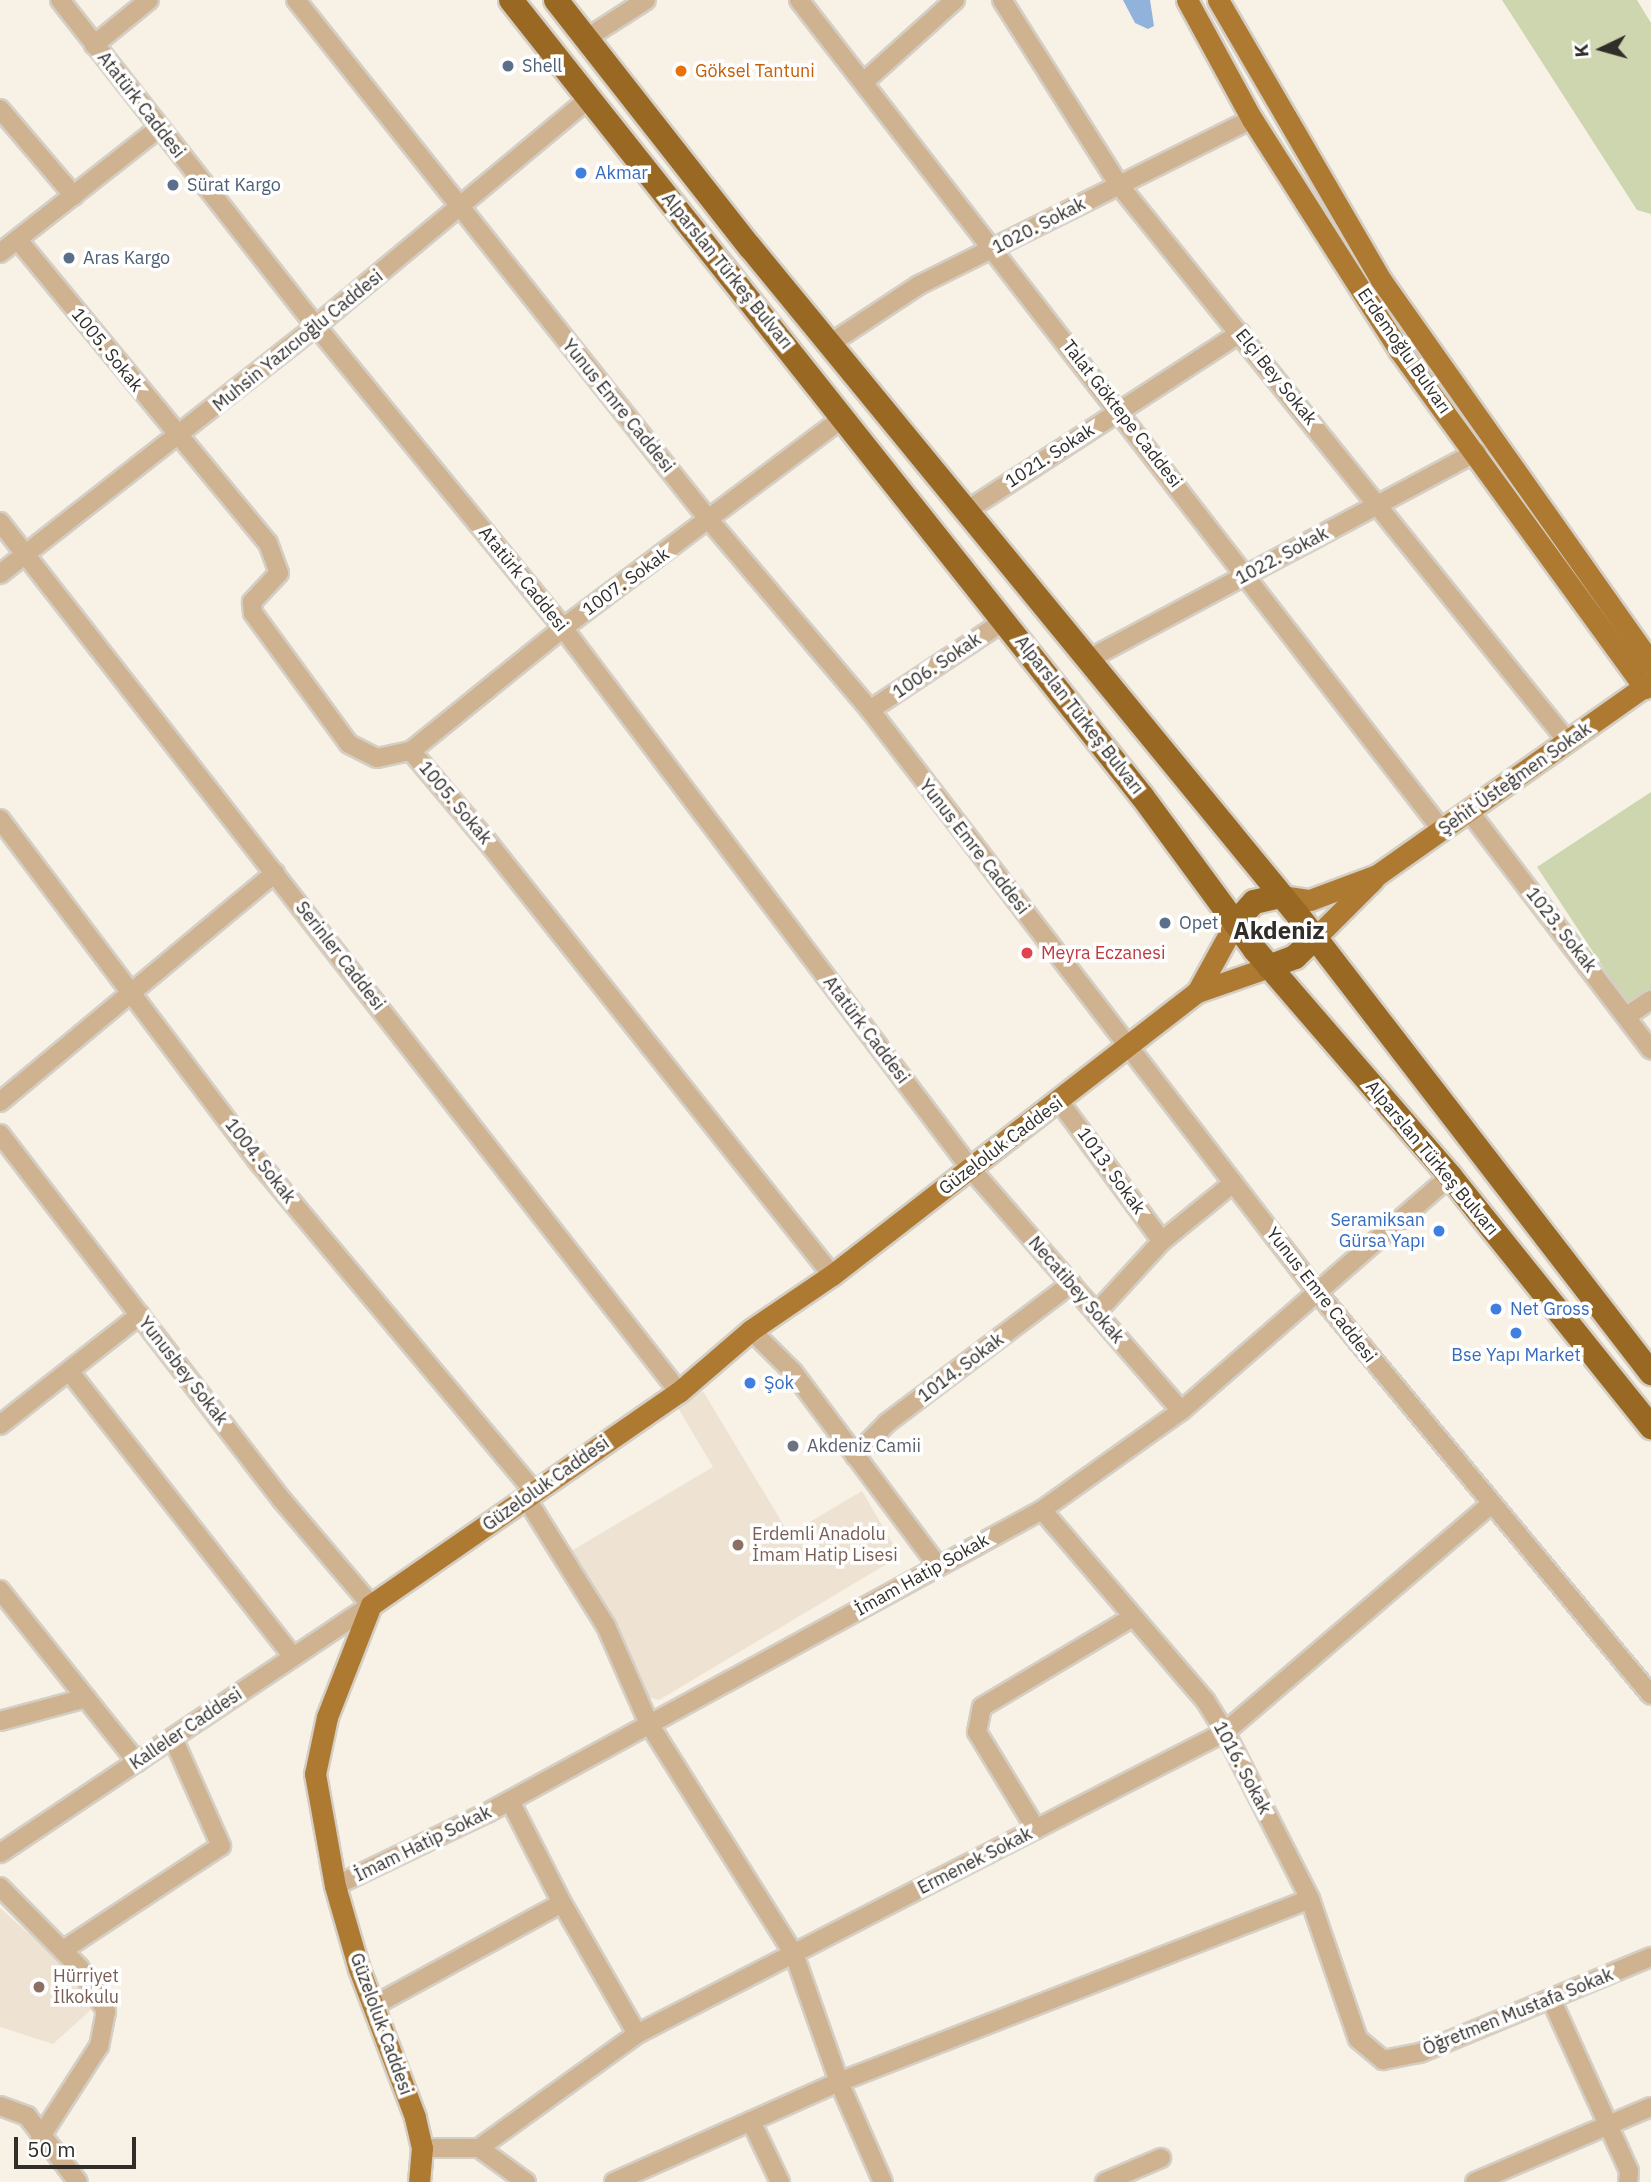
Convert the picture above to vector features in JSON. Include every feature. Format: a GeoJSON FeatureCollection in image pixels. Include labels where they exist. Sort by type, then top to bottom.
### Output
{"type":"FeatureCollection","features":[{"type":"Feature","properties":{"kind":"highway","name":"Alparslan Türkeş Bulvarı"},"geometry":{"type":"LineString","coordinates":[[511,0],[1004,621],[1269,967],[1450,1176],[1651,1427]]}},
{"type":"Feature","properties":{"kind":"highway","name":"Alparslan Türkeş Bulvarı"},"geometry":{"type":"LineString","coordinates":[[556,0],[966,511],[1315,938],[1651,1373]]}},
{"type":"Feature","properties":{"kind":"highway"},"geometry":{"type":"LineString","coordinates":[[1235,923],[1254,902],[1281,897]]}},
{"type":"Feature","properties":{"kind":"highway"},"geometry":{"type":"LineString","coordinates":[[1269,967],[1295,957],[1315,938]]}},
{"type":"Feature","properties":{"kind":"main road","name":"Erdemoğlu Bulvarı"},"geometry":{"type":"LineString","coordinates":[[1187,0],[1252,119],[1399,350],[1648,685]]}},
{"type":"Feature","properties":{"kind":"main road","name":"Erdemoğlu Bulvarı"},"geometry":{"type":"LineString","coordinates":[[1218,0],[1381,280],[1651,663]]}},
{"type":"Feature","properties":{"kind":"main road","name":"Şehit Üsteğmen Sokak"},"geometry":{"type":"LineString","coordinates":[[1281,897],[1310,900],[1377,875],[1648,685]]}},
{"type":"Feature","properties":{"kind":"main road","name":"Şehit Üsteğmen Sokak"},"geometry":{"type":"LineString","coordinates":[[1315,938],[1357,901],[1377,875]]}},
{"type":"Feature","properties":{"kind":"main road","name":"Güzeloluk Caddesi"},"geometry":{"type":"LineString","coordinates":[[419,2182],[422,2148],[415,2117],[373,2006],[335,1886],[316,1774],[327,1717],[371,1605],[680,1392],[751,1330],[832,1275],[1129,1048],[1196,992],[1235,923]]}},
{"type":"Feature","properties":{"kind":"main road","name":"Güzeloluk Caddesi"},"geometry":{"type":"LineString","coordinates":[[1196,992],[1269,967]]}},
{"type":"Feature","properties":{"kind":"street","name":"Atatürk Caddesi"},"geometry":{"type":"LineString","coordinates":[[60,0],[316,326],[563,628],[971,1169]]}},
{"type":"Feature","properties":{"kind":"street"},"geometry":{"type":"LineString","coordinates":[[94,45],[149,0]]}},
{"type":"Feature","properties":{"kind":"street","name":"Yunus Emre Caddesi"},"geometry":{"type":"LineString","coordinates":[[296,0],[709,520],[870,710],[1317,1293],[1651,1695]]}},
{"type":"Feature","properties":{"kind":"street"},"geometry":{"type":"LineString","coordinates":[[587,38],[646,0]]}},
{"type":"Feature","properties":{"kind":"street","name":"Talat Göktepe Caddesi"},"geometry":{"type":"LineString","coordinates":[[799,0],[866,80],[1442,830]]}},
{"type":"Feature","properties":{"kind":"street"},"geometry":{"type":"LineString","coordinates":[[866,80],[955,0]]}},
{"type":"Feature","properties":{"kind":"street","name":"Elçi Bey Sokak"},"geometry":{"type":"LineString","coordinates":[[1002,0],[1119,185],[1379,504],[1568,742]]}},
{"type":"Feature","properties":{"kind":"street","name":"Muhsin Yazıcıoğlu Caddesi"},"geometry":{"type":"LineString","coordinates":[[0,574],[316,326],[460,209],[588,99]]}},
{"type":"Feature","properties":{"kind":"street"},"geometry":{"type":"LineString","coordinates":[[0,109],[74,196]]}},
{"type":"Feature","properties":{"kind":"street","name":"1020. Sokak"},"geometry":{"type":"LineString","coordinates":[[831,343],[919,285],[1252,119]]}},
{"type":"Feature","properties":{"kind":"street"},"geometry":{"type":"LineString","coordinates":[[0,253],[159,128]]}},
{"type":"Feature","properties":{"kind":"street","name":"1005. Sokak"},"geometry":{"type":"LineString","coordinates":[[18,240],[177,437],[268,543],[279,573],[252,602],[253,613],[349,744],[377,758],[411,751],[486,840],[832,1275]]}},
{"type":"Feature","properties":{"kind":"street","name":"1021. Sokak"},"geometry":{"type":"LineString","coordinates":[[966,511],[1240,333]]}},
{"type":"Feature","properties":{"kind":"street","name":"1007. Sokak"},"geometry":{"type":"LineString","coordinates":[[411,751],[563,628],[844,417]]}},
{"type":"Feature","properties":{"kind":"street","name":"1022. Sokak"},"geometry":{"type":"LineString","coordinates":[[1087,660],[1477,452]]}},
{"type":"Feature","properties":{"kind":"street","name":"Serinler Caddesi"},"geometry":{"type":"LineString","coordinates":[[0,522],[680,1392]]}},
{"type":"Feature","properties":{"kind":"street","name":"1006. Sokak"},"geometry":{"type":"LineString","coordinates":[[870,710],[1004,621]]}},
{"type":"Feature","properties":{"kind":"street","name":"1023. Sokak"},"geometry":{"type":"LineString","coordinates":[[1469,811],[1651,1050]]}},
{"type":"Feature","properties":{"kind":"street","name":"1004. Sokak"},"geometry":{"type":"LineString","coordinates":[[0,819],[261,1165],[530,1495],[606,1626],[649,1724],[794,1954],[839,2082],[883,2182]]}},
{"type":"Feature","properties":{"kind":"street"},"geometry":{"type":"LineString","coordinates":[[0,1102],[130,991],[275,873]]}},
{"type":"Feature","properties":{"kind":"street"},"geometry":{"type":"LineString","coordinates":[[1627,1016],[1651,1000]]}},
{"type":"Feature","properties":{"kind":"street","name":"1013. Sokak"},"geometry":{"type":"LineString","coordinates":[[1059,1101],[1162,1241]]}},
{"type":"Feature","properties":{"kind":"street","name":"Yunusbey Sokak"},"geometry":{"type":"LineString","coordinates":[[0,1135],[282,1500],[371,1605]]}},
{"type":"Feature","properties":{"kind":"street","name":"Necatibey Sokak"},"geometry":{"type":"LineString","coordinates":[[971,1169],[1181,1411]]}},
{"type":"Feature","properties":{"kind":"street","name":"İmam Hatip Sokak"},"geometry":{"type":"LineString","coordinates":[[335,1886],[510,1801],[1042,1510],[1181,1411],[1450,1176]]}},
{"type":"Feature","properties":{"kind":"street"},"geometry":{"type":"LineString","coordinates":[[1096,1313],[1162,1241],[1233,1183]]}},
{"type":"Feature","properties":{"kind":"street","name":"1014. Sokak"},"geometry":{"type":"LineString","coordinates":[[855,1455],[887,1423],[1071,1284]]}},
{"type":"Feature","properties":{"kind":"street"},"geometry":{"type":"LineString","coordinates":[[0,1424],[140,1315]]}},
{"type":"Feature","properties":{"kind":"street"},"geometry":{"type":"LineString","coordinates":[[751,1330],[793,1372],[938,1566]]}},
{"type":"Feature","properties":{"kind":"street"},"geometry":{"type":"LineString","coordinates":[[69,1371],[293,1657]]}},
{"type":"Feature","properties":{"kind":"street","name":"Ermenek Sokak"},"geometry":{"type":"LineString","coordinates":[[479,2148],[637,2034],[1225,1732],[1491,1504]]}},
{"type":"Feature","properties":{"kind":"street","name":"1016. Sokak"},"geometry":{"type":"LineString","coordinates":[[1042,1510],[1205,1700],[1225,1732],[1310,1899],[1358,2039],[1383,2060]]}},
{"type":"Feature","properties":{"kind":"street"},"geometry":{"type":"LineString","coordinates":[[0,1590],[138,1762]]}},
{"type":"Feature","properties":{"kind":"street","name":"Kalleler Caddesi"},"geometry":{"type":"LineString","coordinates":[[0,1853],[371,1605]]}},
{"type":"Feature","properties":{"kind":"street"},"geometry":{"type":"LineString","coordinates":[[1036,1829],[977,1732],[982,1707],[1133,1617]]}},
{"type":"Feature","properties":{"kind":"street"},"geometry":{"type":"LineString","coordinates":[[0,1721],[86,1698]]}},
{"type":"Feature","properties":{"kind":"street"},"geometry":{"type":"LineString","coordinates":[[63,1950],[221,1846],[173,1738]]}},
{"type":"Feature","properties":{"kind":"street"},"geometry":{"type":"LineString","coordinates":[[510,1801],[562,1903],[637,2034]]}},
{"type":"Feature","properties":{"kind":"street"},"geometry":{"type":"LineString","coordinates":[[0,1887],[63,1950],[106,2011],[99,2046],[40,2138]]}},
{"type":"Feature","properties":{"kind":"street"},"geometry":{"type":"LineString","coordinates":[[614,2182],[839,2082],[1310,1899]]}},
{"type":"Feature","properties":{"kind":"street"},"geometry":{"type":"LineString","coordinates":[[373,2006],[562,1903]]}},
{"type":"Feature","properties":{"kind":"street","name":"Öğretmen Mustafa Sokak"},"geometry":{"type":"LineString","coordinates":[[1383,2060],[1420,2053],[1651,1957]]}},
{"type":"Feature","properties":{"kind":"street"},"geometry":{"type":"LineString","coordinates":[[1551,1999],[1629,2171],[1628,2182]]}},
{"type":"Feature","properties":{"kind":"street"},"geometry":{"type":"LineString","coordinates":[[0,2106],[27,2116],[40,2138],[78,2182]]}},
{"type":"Feature","properties":{"kind":"street"},"geometry":{"type":"LineString","coordinates":[[1475,2182],[1651,2107]]}},
{"type":"Feature","properties":{"kind":"street"},"geometry":{"type":"LineString","coordinates":[[751,2121],[780,2182]]}},
{"type":"Feature","properties":{"kind":"street"},"geometry":{"type":"LineString","coordinates":[[422,2148],[479,2148],[526,2182]]}},
{"type":"Feature","properties":{"kind":"street"},"geometry":{"type":"LineString","coordinates":[[1105,2182],[1161,2158]]}},
{"type":"Feature","properties":{"kind":"shaded area","name":"Erdemli Anadolu İmam Hatip Lisesi"},"geometry":{"type":"Polygon","coordinates":[[[703,1391],[789,1534],[862,1491],[900,1556],[659,1700],[644,1696],[561,1557],[713,1467],[677,1406],[703,1391]]]}},
{"type":"Feature","properties":{"kind":"shaded area","name":"Hürriyet İlkokulu"},"geometry":{"type":"Polygon","coordinates":[[[0,1908],[64,1965],[93,2008],[53,2044],[0,2027],[0,1908]]]}},
{"type":"Feature","properties":{"kind":"green space"},"geometry":{"type":"Polygon","coordinates":[[[1502,0],[1637,0],[1651,23],[1651,214],[1637,210],[1502,0]]]}},
{"type":"Feature","properties":{"kind":"green space"},"geometry":{"type":"Polygon","coordinates":[[[1651,792],[1651,990],[1628,1005],[1537,867],[1651,792]]]}},
{"type":"Feature","properties":{"kind":"water"},"geometry":{"type":"Polygon","coordinates":[[[1123,0],[1150,0],[1154,26],[1148,29],[1135,23],[1123,0]]]}},
{"type":"Feature","properties":{"kind":"place","name":"Shell"},"geometry":{"type":"Point","coordinates":[508,66]}},
{"type":"Feature","properties":{"kind":"place","name":"Göksel Tantuni"},"geometry":{"type":"Point","coordinates":[681,71]}},
{"type":"Feature","properties":{"kind":"place","name":"Akmar"},"geometry":{"type":"Point","coordinates":[581,173]}},
{"type":"Feature","properties":{"kind":"place","name":"Sürat Kargo"},"geometry":{"type":"Point","coordinates":[173,185]}},
{"type":"Feature","properties":{"kind":"place","name":"Aras Kargo"},"geometry":{"type":"Point","coordinates":[69,258]}},
{"type":"Feature","properties":{"kind":"place","name":"Opet"},"geometry":{"type":"Point","coordinates":[1165,923]}},
{"type":"Feature","properties":{"kind":"place","name":"Meyra Eczanesi"},"geometry":{"type":"Point","coordinates":[1027,953]}},
{"type":"Feature","properties":{"kind":"place","name":"Seramiksan Gürsa Yapı"},"geometry":{"type":"Point","coordinates":[1439,1231]}},
{"type":"Feature","properties":{"kind":"place","name":"Net Gross"},"geometry":{"type":"Point","coordinates":[1496,1309]}},
{"type":"Feature","properties":{"kind":"place","name":"Bse Yapı Market"},"geometry":{"type":"Point","coordinates":[1516,1333]}},
{"type":"Feature","properties":{"kind":"place","name":"Şok"},"geometry":{"type":"Point","coordinates":[750,1383]}},
{"type":"Feature","properties":{"kind":"place","name":"Akdeniz Camii"},"geometry":{"type":"Point","coordinates":[793,1446]}},
{"type":"Feature","properties":{"kind":"place","name":"Erdemli Anadolu İmam Hatip Lisesi"},"geometry":{"type":"Point","coordinates":[738,1545]}},
{"type":"Feature","properties":{"kind":"place","name":"Hürriyet İlkokulu"},"geometry":{"type":"Point","coordinates":[39,1987]}},
{"type":"Feature","properties":{"kind":"district","name":"Akdeniz"},"geometry":{"type":"Point","coordinates":[1279,931]}}]}
